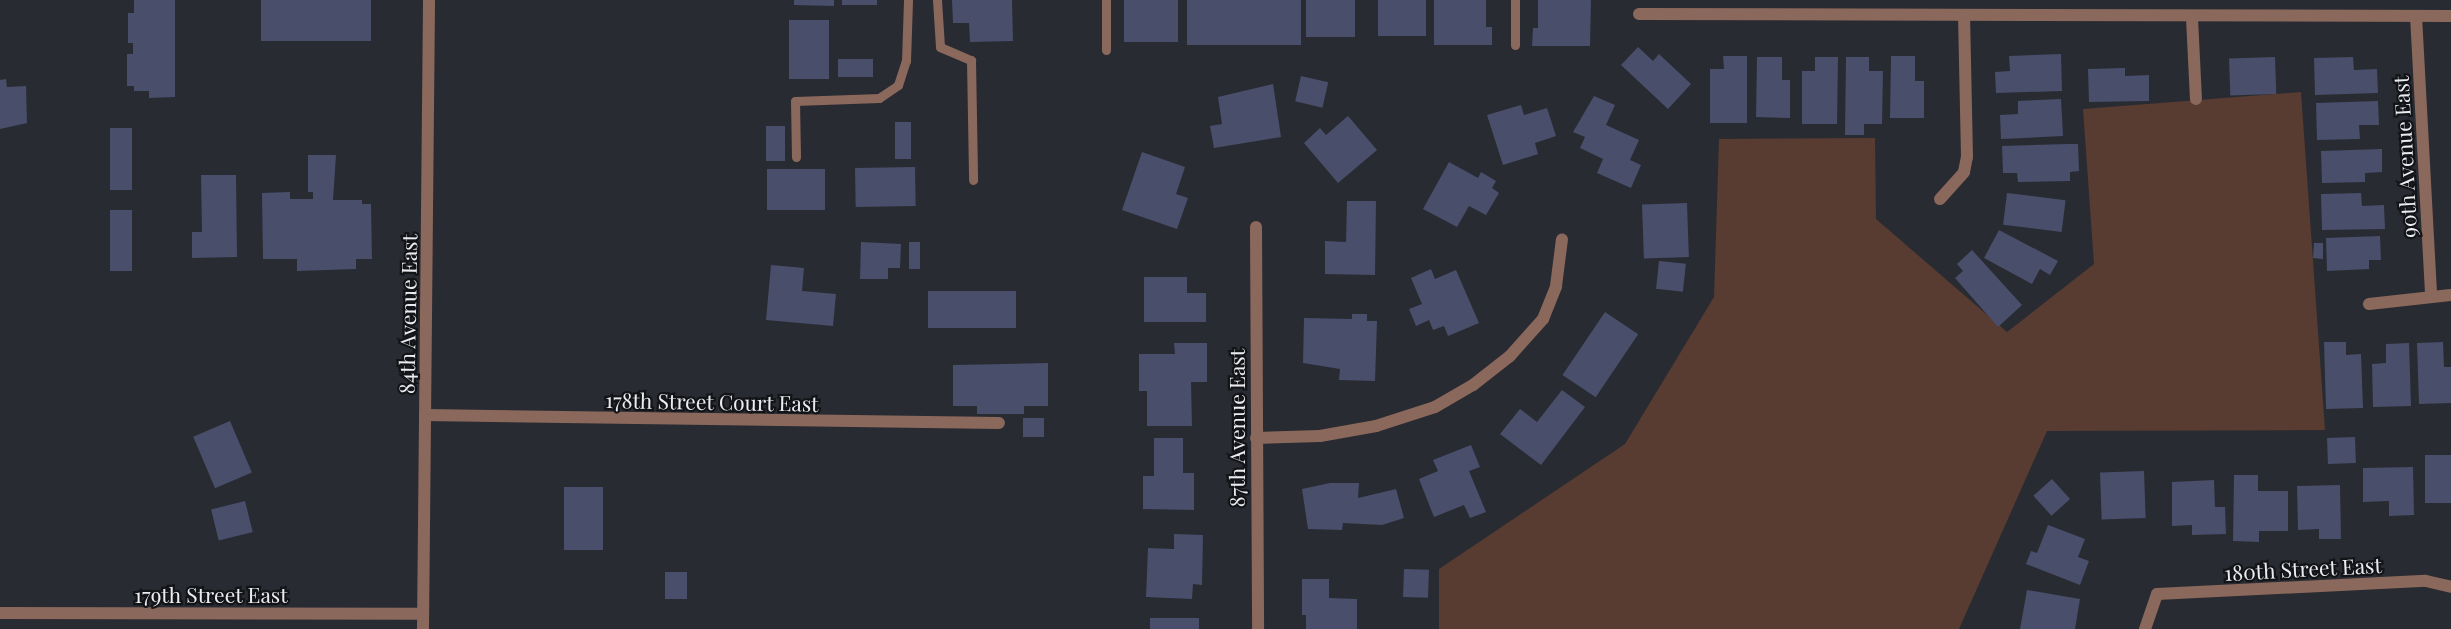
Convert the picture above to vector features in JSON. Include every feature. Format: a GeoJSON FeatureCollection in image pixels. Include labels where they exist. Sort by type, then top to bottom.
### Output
{"type":"FeatureCollection","features":[{"type":"Feature","properties":{"kind":"street","name":"84th Avenue East"},"geometry":{"type":"LineString","coordinates":[[423,629],[429,0]]}},
{"type":"Feature","properties":{"kind":"street"},"geometry":{"type":"LineString","coordinates":[[1639,14],[1702,6],[1964,15],[2192,18],[2451,16]]}},
{"type":"Feature","properties":{"kind":"street"},"geometry":{"type":"LineString","coordinates":[[1940,199],[1964,172],[1967,157],[1964,15]]}},
{"type":"Feature","properties":{"kind":"street","name":"90th Avenue East"},"geometry":{"type":"LineString","coordinates":[[2416,16],[2431,296]]}},
{"type":"Feature","properties":{"kind":"street"},"geometry":{"type":"LineString","coordinates":[[2192,18],[2196,99]]}},
{"type":"Feature","properties":{"kind":"street","name":"87th Avenue East"},"geometry":{"type":"LineString","coordinates":[[1256,227],[1258,629]]}},
{"type":"Feature","properties":{"kind":"street"},"geometry":{"type":"LineString","coordinates":[[1256,438],[1320,436],[1376,426],[1435,407],[1473,385],[1510,356],[1542,319],[1556,286],[1562,239]]}},
{"type":"Feature","properties":{"kind":"street"},"geometry":{"type":"LineString","coordinates":[[2369,304],[2451,295]]}},
{"type":"Feature","properties":{"kind":"street","name":"178th Street Court East"},"geometry":{"type":"LineString","coordinates":[[425,415],[999,423]]}},
{"type":"Feature","properties":{"kind":"street","name":"180th Street East"},"geometry":{"type":"LineString","coordinates":[[2145,629],[2157,594],[2426,581],[2451,587]]}},
{"type":"Feature","properties":{"kind":"street","name":"179th Street East"},"geometry":{"type":"LineString","coordinates":[[0,613],[423,614]]}},
{"type":"Feature","properties":{"kind":"lane"},"geometry":{"type":"LineString","coordinates":[[796,157],[795,100],[879,98],[898,85],[906,61],[908,0]]}},
{"type":"Feature","properties":{"kind":"lane"},"geometry":{"type":"LineString","coordinates":[[938,0],[940,47],[971,60],[973,180]]}},
{"type":"Feature","properties":{"kind":"lane"},"geometry":{"type":"LineString","coordinates":[[1106,0],[1106,50]]}},
{"type":"Feature","properties":{"kind":"lane"},"geometry":{"type":"LineString","coordinates":[[1515,0],[1515,45]]}},
{"type":"Feature","properties":{"kind":"shaded area"},"geometry":{"type":"Polygon","coordinates":[[[2301,92],[2325,430],[2047,431],[1959,629],[1439,629],[1439,569],[1625,444],[1714,297],[1719,139],[1875,138],[1876,219],[2007,332],[2094,264],[2083,109],[2301,92]]]}},
{"type":"Feature","properties":{"kind":"building"},"geometry":{"type":"Polygon","coordinates":[[[134,0],[175,0],[175,97],[149,98],[149,91],[134,91],[134,86],[127,86],[127,54],[133,54],[133,43],[128,43],[128,13],[134,13],[134,0]]]}},
{"type":"Feature","properties":{"kind":"building"},"geometry":{"type":"Polygon","coordinates":[[[261,0],[371,0],[371,41],[261,41],[261,0]]]}},
{"type":"Feature","properties":{"kind":"building"},"geometry":{"type":"Polygon","coordinates":[[[794,0],[834,0],[834,6],[794,5],[794,0]]]}},
{"type":"Feature","properties":{"kind":"building"},"geometry":{"type":"Polygon","coordinates":[[[842,0],[877,0],[877,5],[842,5],[842,0]]]}},
{"type":"Feature","properties":{"kind":"building"},"geometry":{"type":"Polygon","coordinates":[[[952,0],[1012,0],[1013,41],[970,42],[969,23],[953,23],[952,0]]]}},
{"type":"Feature","properties":{"kind":"building"},"geometry":{"type":"Polygon","coordinates":[[[1124,0],[1178,0],[1178,42],[1124,42],[1124,0]]]}},
{"type":"Feature","properties":{"kind":"building"},"geometry":{"type":"Polygon","coordinates":[[[1187,0],[1301,0],[1301,45],[1187,45],[1187,0]]]}},
{"type":"Feature","properties":{"kind":"building"},"geometry":{"type":"Polygon","coordinates":[[[1306,0],[1355,0],[1355,37],[1306,37],[1306,0]]]}},
{"type":"Feature","properties":{"kind":"building"},"geometry":{"type":"Polygon","coordinates":[[[1378,0],[1426,0],[1426,36],[1378,36],[1378,0]]]}},
{"type":"Feature","properties":{"kind":"building"},"geometry":{"type":"Polygon","coordinates":[[[1434,0],[1486,0],[1486,27],[1492,27],[1492,45],[1434,45],[1434,0]]]}},
{"type":"Feature","properties":{"kind":"building"},"geometry":{"type":"Polygon","coordinates":[[[1538,0],[1591,0],[1590,46],[1532,46],[1533,28],[1538,28],[1538,0]]]}},
{"type":"Feature","properties":{"kind":"building"},"geometry":{"type":"Polygon","coordinates":[[[789,20],[829,20],[829,79],[789,79],[789,20]]]}},
{"type":"Feature","properties":{"kind":"building"},"geometry":{"type":"Polygon","coordinates":[[[1638,47],[1653,61],[1659,54],[1691,84],[1668,109],[1621,65],[1638,47]]]}},
{"type":"Feature","properties":{"kind":"building"},"geometry":{"type":"Polygon","coordinates":[[[2061,54],[2062,91],[1996,93],[1995,72],[2010,71],[2009,56],[2061,54]]]}},
{"type":"Feature","properties":{"kind":"building"},"geometry":{"type":"Polygon","coordinates":[[[1723,56],[1747,56],[1747,123],[1710,123],[1710,69],[1724,69],[1723,56]]]}},
{"type":"Feature","properties":{"kind":"building"},"geometry":{"type":"Polygon","coordinates":[[[1891,56],[1915,56],[1915,81],[1924,81],[1924,118],[1890,118],[1891,56]]]}},
{"type":"Feature","properties":{"kind":"building"},"geometry":{"type":"Polygon","coordinates":[[[1757,57],[1782,57],[1782,80],[1790,80],[1790,118],[1756,117],[1757,57]]]}},
{"type":"Feature","properties":{"kind":"building"},"geometry":{"type":"Polygon","coordinates":[[[1815,57],[1838,57],[1837,124],[1802,124],[1802,71],[1815,71],[1815,57]]]}},
{"type":"Feature","properties":{"kind":"building"},"geometry":{"type":"Polygon","coordinates":[[[1846,57],[1869,57],[1869,71],[1883,71],[1882,124],[1864,124],[1864,135],[1845,135],[1846,57]]]}},
{"type":"Feature","properties":{"kind":"building"},"geometry":{"type":"Polygon","coordinates":[[[2275,57],[2276,94],[2230,96],[2229,59],[2275,57]]]}},
{"type":"Feature","properties":{"kind":"building"},"geometry":{"type":"Polygon","coordinates":[[[2353,57],[2354,70],[2377,69],[2378,93],[2315,95],[2314,58],[2353,57]]]}},
{"type":"Feature","properties":{"kind":"building"},"geometry":{"type":"Polygon","coordinates":[[[838,59],[873,59],[873,77],[838,77],[838,59]]]}},
{"type":"Feature","properties":{"kind":"building"},"geometry":{"type":"Polygon","coordinates":[[[2125,68],[2125,76],[2149,75],[2149,101],[2089,102],[2088,69],[2125,68]]]}},
{"type":"Feature","properties":{"kind":"building"},"geometry":{"type":"Polygon","coordinates":[[[1301,76],[1328,82],[1322,108],[1295,101],[1301,76]]]}},
{"type":"Feature","properties":{"kind":"building"},"geometry":{"type":"Polygon","coordinates":[[[6,79],[7,87],[26,86],[27,123],[0,129],[0,80],[6,79]]]}},
{"type":"Feature","properties":{"kind":"building"},"geometry":{"type":"Polygon","coordinates":[[[1273,84],[1281,137],[1214,148],[1210,126],[1222,124],[1218,97],[1273,84]]]}},
{"type":"Feature","properties":{"kind":"building"},"geometry":{"type":"Polygon","coordinates":[[[1594,96],[1615,105],[1606,125],[1639,140],[1630,160],[1641,165],[1631,188],[1597,173],[1603,159],[1580,148],[1585,137],[1573,132],[1594,96]]]}},
{"type":"Feature","properties":{"kind":"building"},"geometry":{"type":"Polygon","coordinates":[[[2061,99],[2063,136],[2001,139],[2000,115],[2018,114],[2018,101],[2061,99]]]}},
{"type":"Feature","properties":{"kind":"building"},"geometry":{"type":"Polygon","coordinates":[[[2378,101],[2379,125],[2359,125],[2360,139],[2317,140],[2316,103],[2378,101]]]}},
{"type":"Feature","properties":{"kind":"building"},"geometry":{"type":"Polygon","coordinates":[[[1521,105],[1524,115],[1547,108],[1556,136],[1535,143],[1538,154],[1503,165],[1487,115],[1521,105]]]}},
{"type":"Feature","properties":{"kind":"building"},"geometry":{"type":"Polygon","coordinates":[[[1348,116],[1377,150],[1338,183],[1304,143],[1320,128],[1326,135],[1348,116]]]}},
{"type":"Feature","properties":{"kind":"building"},"geometry":{"type":"Polygon","coordinates":[[[895,122],[911,122],[911,159],[895,159],[895,122]]]}},
{"type":"Feature","properties":{"kind":"building"},"geometry":{"type":"Polygon","coordinates":[[[766,126],[785,126],[785,161],[766,161],[766,126]]]}},
{"type":"Feature","properties":{"kind":"building"},"geometry":{"type":"Polygon","coordinates":[[[110,128],[132,128],[132,190],[110,190],[110,128]]]}},
{"type":"Feature","properties":{"kind":"building"},"geometry":{"type":"Polygon","coordinates":[[[2078,144],[2079,171],[2070,172],[2070,181],[2018,182],[2017,173],[2003,173],[2002,146],[2078,144]]]}},
{"type":"Feature","properties":{"kind":"building"},"geometry":{"type":"Polygon","coordinates":[[[2382,149],[2382,172],[2365,173],[2365,182],[2322,183],[2321,151],[2382,149]]]}},
{"type":"Feature","properties":{"kind":"building"},"geometry":{"type":"Polygon","coordinates":[[[1142,152],[1185,167],[1176,194],[1188,198],[1177,229],[1122,210],[1142,152]]]}},
{"type":"Feature","properties":{"kind":"building"},"geometry":{"type":"Polygon","coordinates":[[[308,155],[336,155],[333,200],[362,200],[362,204],[371,204],[372,259],[356,259],[356,269],[297,271],[297,259],[263,259],[262,193],[290,192],[290,199],[313,199],[313,192],[308,192],[308,155]]]}},
{"type":"Feature","properties":{"kind":"building"},"geometry":{"type":"Polygon","coordinates":[[[1449,162],[1478,178],[1481,172],[1496,181],[1492,188],[1499,193],[1486,215],[1469,206],[1457,227],[1423,209],[1449,162]]]}},
{"type":"Feature","properties":{"kind":"building"},"geometry":{"type":"Polygon","coordinates":[[[915,167],[916,206],[856,207],[855,168],[915,167]]]}},
{"type":"Feature","properties":{"kind":"building"},"geometry":{"type":"Polygon","coordinates":[[[767,169],[825,169],[825,210],[767,210],[767,169]]]}},
{"type":"Feature","properties":{"kind":"building"},"geometry":{"type":"Polygon","coordinates":[[[201,175],[236,175],[237,257],[192,258],[192,232],[202,232],[201,175]]]}},
{"type":"Feature","properties":{"kind":"building"},"geometry":{"type":"Polygon","coordinates":[[[2007,193],[2066,200],[2062,232],[2003,225],[2007,193]]]}},
{"type":"Feature","properties":{"kind":"building"},"geometry":{"type":"Polygon","coordinates":[[[2361,193],[2362,206],[2384,205],[2385,229],[2322,230],[2321,194],[2361,193]]]}},
{"type":"Feature","properties":{"kind":"building"},"geometry":{"type":"Polygon","coordinates":[[[1347,201],[1376,201],[1375,275],[1325,274],[1325,241],[1346,242],[1347,201]]]}},
{"type":"Feature","properties":{"kind":"building"},"geometry":{"type":"Polygon","coordinates":[[[1687,203],[1689,257],[1644,259],[1642,205],[1687,203]]]}},
{"type":"Feature","properties":{"kind":"building"},"geometry":{"type":"Polygon","coordinates":[[[110,210],[132,210],[132,271],[110,271],[110,210]]]}},
{"type":"Feature","properties":{"kind":"building"},"geometry":{"type":"Polygon","coordinates":[[[1999,230],[2058,261],[2050,275],[2040,269],[2032,284],[1984,258],[1999,230]]]}},
{"type":"Feature","properties":{"kind":"building"},"geometry":{"type":"Polygon","coordinates":[[[2380,236],[2381,260],[2369,260],[2369,269],[2327,271],[2326,238],[2380,236]]]}},
{"type":"Feature","properties":{"kind":"building"},"geometry":{"type":"Polygon","coordinates":[[[861,242],[901,244],[900,268],[888,268],[888,279],[860,279],[861,242]]]}},
{"type":"Feature","properties":{"kind":"building"},"geometry":{"type":"Polygon","coordinates":[[[909,242],[920,242],[920,269],[909,269],[909,242]]]}},
{"type":"Feature","properties":{"kind":"building"},"geometry":{"type":"Polygon","coordinates":[[[2314,243],[2323,243],[2323,259],[2313,258],[2314,243]]]}},
{"type":"Feature","properties":{"kind":"building"},"geometry":{"type":"Polygon","coordinates":[[[1972,250],[2022,305],[1998,327],[1955,278],[1963,271],[1957,264],[1972,250]]]}},
{"type":"Feature","properties":{"kind":"building"},"geometry":{"type":"Polygon","coordinates":[[[1659,261],[1686,264],[1683,292],[1656,289],[1659,261]]]}},
{"type":"Feature","properties":{"kind":"building"},"geometry":{"type":"Polygon","coordinates":[[[771,265],[804,268],[802,291],[836,294],[833,326],[766,320],[771,265]]]}},
{"type":"Feature","properties":{"kind":"building"},"geometry":{"type":"Polygon","coordinates":[[[1431,269],[1435,279],[1456,270],[1479,323],[1448,336],[1444,326],[1433,330],[1429,320],[1416,326],[1409,309],[1422,304],[1411,278],[1431,269]]]}},
{"type":"Feature","properties":{"kind":"building"},"geometry":{"type":"Polygon","coordinates":[[[1144,277],[1187,277],[1187,293],[1206,293],[1206,322],[1144,322],[1144,277]]]}},
{"type":"Feature","properties":{"kind":"building"},"geometry":{"type":"Polygon","coordinates":[[[928,291],[1016,291],[1016,328],[928,328],[928,291]]]}},
{"type":"Feature","properties":{"kind":"building"},"geometry":{"type":"Polygon","coordinates":[[[1605,312],[1638,334],[1596,397],[1563,375],[1605,312]]]}},
{"type":"Feature","properties":{"kind":"building"},"geometry":{"type":"Polygon","coordinates":[[[1352,314],[1367,314],[1367,321],[1377,321],[1375,381],[1339,380],[1340,369],[1303,363],[1304,318],[1352,319],[1352,314]]]}},
{"type":"Feature","properties":{"kind":"building"},"geometry":{"type":"Polygon","coordinates":[[[2324,342],[2346,342],[2346,355],[2361,354],[2363,408],[2326,409],[2324,342]]]}},
{"type":"Feature","properties":{"kind":"building"},"geometry":{"type":"Polygon","coordinates":[[[2443,342],[2444,367],[2451,367],[2451,403],[2419,404],[2417,343],[2443,342]]]}},
{"type":"Feature","properties":{"kind":"building"},"geometry":{"type":"Polygon","coordinates":[[[1174,343],[1207,343],[1207,382],[1191,382],[1192,426],[1147,426],[1147,391],[1139,391],[1139,354],[1175,354],[1174,343]]]}},
{"type":"Feature","properties":{"kind":"building"},"geometry":{"type":"Polygon","coordinates":[[[2409,343],[2411,406],[2373,407],[2372,364],[2386,363],[2386,344],[2409,343]]]}},
{"type":"Feature","properties":{"kind":"building"},"geometry":{"type":"Polygon","coordinates":[[[1048,363],[1048,406],[1024,406],[1024,414],[977,414],[977,406],[953,406],[953,365],[1048,363]]]}},
{"type":"Feature","properties":{"kind":"building"},"geometry":{"type":"Polygon","coordinates":[[[1562,390],[1585,407],[1541,465],[1500,434],[1520,409],[1537,422],[1562,390]]]}},
{"type":"Feature","properties":{"kind":"building"},"geometry":{"type":"Polygon","coordinates":[[[1023,418],[1044,418],[1044,437],[1023,437],[1023,418]]]}},
{"type":"Feature","properties":{"kind":"building"},"geometry":{"type":"Polygon","coordinates":[[[230,421],[252,473],[215,488],[193,437],[230,421]]]}},
{"type":"Feature","properties":{"kind":"building"},"geometry":{"type":"Polygon","coordinates":[[[2355,437],[2356,463],[2328,464],[2327,438],[2355,437]]]}},
{"type":"Feature","properties":{"kind":"building"},"geometry":{"type":"Polygon","coordinates":[[[1154,438],[1183,438],[1183,473],[1194,473],[1194,510],[1143,509],[1143,476],[1154,476],[1154,438]]]}},
{"type":"Feature","properties":{"kind":"building"},"geometry":{"type":"Polygon","coordinates":[[[1471,445],[1480,467],[1469,471],[1486,512],[1470,518],[1464,505],[1434,517],[1419,479],[1438,471],[1433,460],[1471,445]]]}},
{"type":"Feature","properties":{"kind":"building"},"geometry":{"type":"Polygon","coordinates":[[[2425,455],[2451,455],[2451,503],[2425,503],[2425,455]]]}},
{"type":"Feature","properties":{"kind":"building"},"geometry":{"type":"Polygon","coordinates":[[[2413,467],[2414,515],[2389,516],[2389,501],[2363,502],[2363,468],[2413,467]]]}},
{"type":"Feature","properties":{"kind":"building"},"geometry":{"type":"Polygon","coordinates":[[[2144,471],[2146,518],[2102,520],[2100,473],[2144,471]]]}},
{"type":"Feature","properties":{"kind":"building"},"geometry":{"type":"Polygon","coordinates":[[[2234,475],[2258,475],[2258,491],[2288,491],[2288,531],[2259,531],[2259,542],[2233,541],[2234,475]]]}},
{"type":"Feature","properties":{"kind":"building"},"geometry":{"type":"Polygon","coordinates":[[[2052,479],[2070,499],[2051,516],[2033,496],[2052,479]]]}},
{"type":"Feature","properties":{"kind":"building"},"geometry":{"type":"Polygon","coordinates":[[[2214,480],[2215,507],[2225,507],[2226,534],[2192,535],[2192,525],[2172,526],[2172,482],[2214,480]]]}},
{"type":"Feature","properties":{"kind":"building"},"geometry":{"type":"Polygon","coordinates":[[[1330,483],[1359,483],[1358,498],[1396,489],[1404,518],[1382,525],[1343,523],[1342,530],[1308,529],[1302,489],[1330,483]]]}},
{"type":"Feature","properties":{"kind":"building"},"geometry":{"type":"Polygon","coordinates":[[[2340,485],[2341,539],[2319,539],[2319,529],[2298,530],[2297,486],[2340,485]]]}},
{"type":"Feature","properties":{"kind":"building"},"geometry":{"type":"Polygon","coordinates":[[[564,487],[603,487],[603,550],[564,550],[564,487]]]}},
{"type":"Feature","properties":{"kind":"building"},"geometry":{"type":"Polygon","coordinates":[[[245,501],[253,532],[219,541],[211,509],[245,501]]]}},
{"type":"Feature","properties":{"kind":"building"},"geometry":{"type":"Polygon","coordinates":[[[2048,525],[2085,539],[2078,557],[2089,561],[2080,585],[2026,564],[2031,551],[2037,553],[2048,525]]]}},
{"type":"Feature","properties":{"kind":"building"},"geometry":{"type":"Polygon","coordinates":[[[1174,534],[1203,535],[1202,585],[1193,584],[1192,599],[1146,597],[1148,548],[1174,549],[1174,534]]]}},
{"type":"Feature","properties":{"kind":"building"},"geometry":{"type":"Polygon","coordinates":[[[1404,569],[1429,570],[1428,598],[1403,597],[1404,569]]]}},
{"type":"Feature","properties":{"kind":"building"},"geometry":{"type":"Polygon","coordinates":[[[665,572],[687,572],[687,599],[665,599],[665,572]]]}},
{"type":"Feature","properties":{"kind":"building"},"geometry":{"type":"Polygon","coordinates":[[[1302,579],[1329,579],[1329,598],[1357,599],[1357,629],[1306,629],[1306,615],[1302,615],[1302,579]]]}},
{"type":"Feature","properties":{"kind":"building"},"geometry":{"type":"Polygon","coordinates":[[[2027,590],[2080,599],[2075,629],[2020,629],[2027,590]]]}},
{"type":"Feature","properties":{"kind":"building"},"geometry":{"type":"Polygon","coordinates":[[[1150,618],[1199,618],[1199,629],[1150,629],[1150,618]]]}}]}
